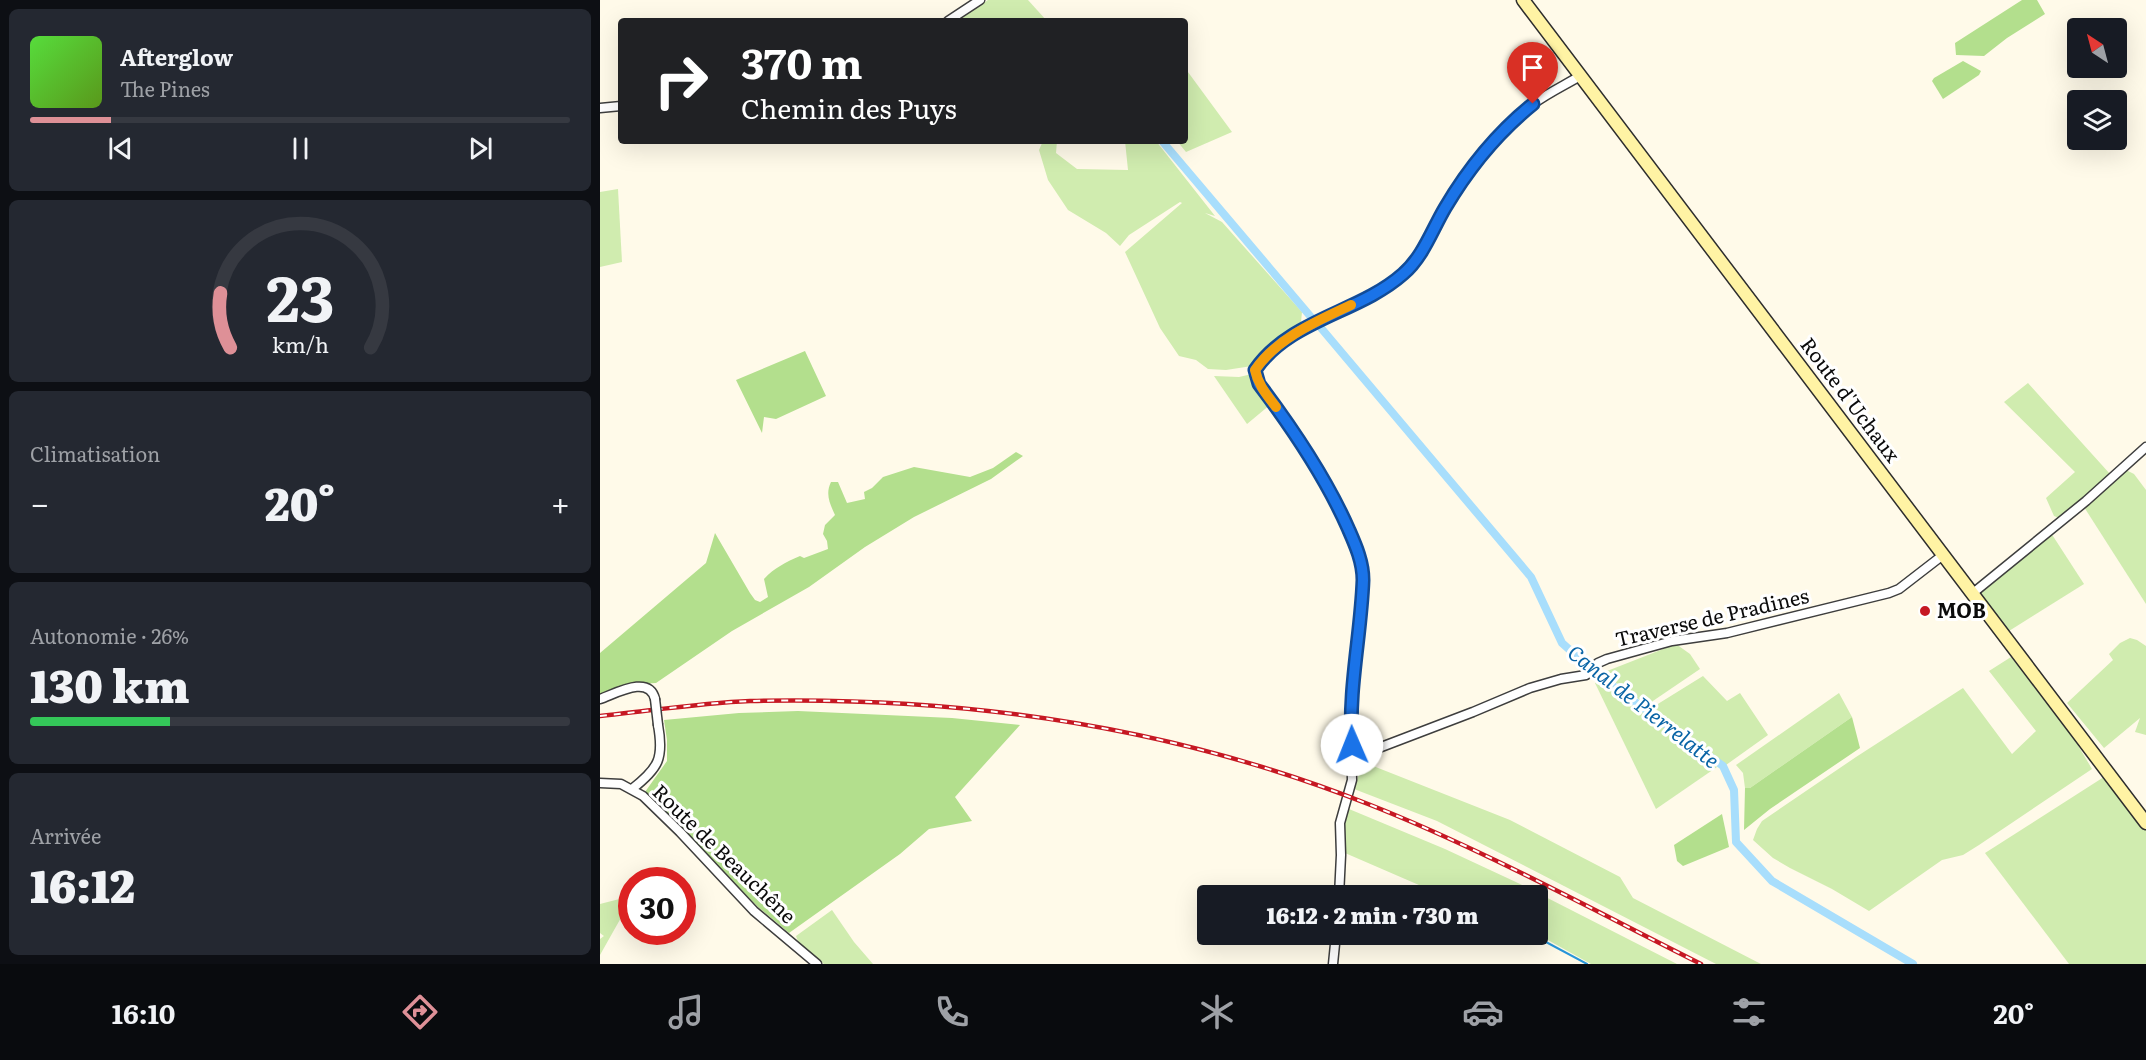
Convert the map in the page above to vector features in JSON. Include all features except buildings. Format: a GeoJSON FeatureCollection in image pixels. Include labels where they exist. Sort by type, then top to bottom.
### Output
{"type":"FeatureCollection","features":[{"type":"Feature","properties":{"kind":"main road","name":"Route d'Uchaux"},"geometry":{"type":"LineString","coordinates":[[1523,0],[2146,823]]}},
{"type":"Feature","properties":{"kind":"street"},"geometry":{"type":"LineString","coordinates":[[953,18],[980,0]]}},
{"type":"Feature","properties":{"kind":"street"},"geometry":{"type":"LineString","coordinates":[[1339,885],[1340,823],[1351,787],[1353,675],[1363,579],[1357,548],[1335,499],[1321,474],[1259,384],[1255,370],[1261,361],[1301,329],[1373,295],[1404,273],[1425,247],[1457,189],[1501,133],[1533,104],[1580,75]]}},
{"type":"Feature","properties":{"kind":"street"},"geometry":{"type":"LineString","coordinates":[[600,108],[618,106]]}},
{"type":"Feature","properties":{"kind":"street"},"geometry":{"type":"LineString","coordinates":[[1973,593],[2086,501],[2146,447]]}},
{"type":"Feature","properties":{"kind":"street","name":"Traverse de Pradines"},"geometry":{"type":"LineString","coordinates":[[1352,760],[1530,688],[1561,679],[1579,677],[1606,659],[1672,641],[1738,630],[1889,593],[1899,589],[1943,555]]}},
{"type":"Feature","properties":{"kind":"street"},"geometry":{"type":"LineString","coordinates":[[600,699],[644,686],[650,689],[655,699],[662,746],[657,765],[632,789]]}},
{"type":"Feature","properties":{"kind":"street","name":"Route de Beauchêne"},"geometry":{"type":"LineString","coordinates":[[600,783],[621,784],[643,796],[754,911],[817,964]]}},
{"type":"Feature","properties":{"kind":"street"},"geometry":{"type":"LineString","coordinates":[[1333,964],[1335,945]]}},
{"type":"Feature","properties":{"kind":"green space"},"geometry":{"type":"Polygon","coordinates":[[[988,0],[1028,0],[1044,18],[961,18],[988,0]]]}},
{"type":"Feature","properties":{"kind":"green space"},"geometry":{"type":"Polygon","coordinates":[[[2022,0],[2037,0],[2045,14],[1984,56],[1956,55],[1955,43],[2022,0]]]}},
{"type":"Feature","properties":{"kind":"green space"},"geometry":{"type":"Polygon","coordinates":[[[1963,61],[1981,71],[1979,75],[1943,99],[1932,81],[1963,61]]]}},
{"type":"Feature","properties":{"kind":"green space"},"geometry":{"type":"Polygon","coordinates":[[[1188,72],[1232,132],[1186,152],[1179,144],[1188,144],[1188,72]]]}},
{"type":"Feature","properties":{"kind":"green space"},"geometry":{"type":"Polygon","coordinates":[[[1042,144],[1057,144],[1056,153],[1077,169],[1128,170],[1125,144],[1158,144],[1215,216],[1205,213],[1222,222],[1302,312],[1301,322],[1252,366],[1226,370],[1208,369],[1196,360],[1179,356],[1160,328],[1125,252],[1182,203],[1180,202],[1129,235],[1120,246],[1106,233],[1068,210],[1048,180],[1039,150],[1042,144]]]}},
{"type":"Feature","properties":{"kind":"green space"},"geometry":{"type":"Polygon","coordinates":[[[618,189],[622,262],[600,267],[600,192],[618,189]]]}},
{"type":"Feature","properties":{"kind":"green space"},"geometry":{"type":"Polygon","coordinates":[[[805,351],[826,396],[776,419],[764,417],[762,433],[736,380],[805,351]]]}},
{"type":"Feature","properties":{"kind":"green space"},"geometry":{"type":"Polygon","coordinates":[[[1252,374],[1258,387],[1271,404],[1247,424],[1214,376],[1239,377],[1252,374]]]}},
{"type":"Feature","properties":{"kind":"green space"},"geometry":{"type":"Polygon","coordinates":[[[2028,383],[2110,474],[2059,518],[2054,516],[2046,498],[2075,472],[2004,402],[2028,383]]]}},
{"type":"Feature","properties":{"kind":"green space"},"geometry":{"type":"Polygon","coordinates":[[[1016,452],[1023,456],[991,479],[914,517],[865,547],[809,587],[732,631],[656,683],[636,684],[600,694],[600,653],[706,563],[715,533],[750,593],[755,600],[760,602],[768,597],[764,579],[772,572],[800,556],[804,558],[828,549],[823,534],[825,525],[835,515],[828,495],[831,482],[838,482],[847,503],[865,499],[864,492],[872,488],[883,477],[914,467],[970,477],[993,468],[1016,452]]]}},
{"type":"Feature","properties":{"kind":"green space"},"geometry":{"type":"Polygon","coordinates":[[[2126,470],[2134,474],[2146,490],[2146,604],[2084,507],[2126,470]]]}},
{"type":"Feature","properties":{"kind":"green space"},"geometry":{"type":"Polygon","coordinates":[[[2051,533],[2084,584],[2009,631],[1978,593],[2051,533]]]}},
{"type":"Feature","properties":{"kind":"green space"},"geometry":{"type":"Polygon","coordinates":[[[2130,638],[2146,646],[2146,735],[2135,732],[2140,718],[2104,748],[2067,703],[2113,660],[2109,654],[2120,643],[2130,638]]]}},
{"type":"Feature","properties":{"kind":"green space"},"geometry":{"type":"Polygon","coordinates":[[[1676,644],[1690,654],[1700,669],[1647,705],[1602,673],[1676,644]]]}},
{"type":"Feature","properties":{"kind":"green space"},"geometry":{"type":"Polygon","coordinates":[[[2011,657],[2076,742],[2092,769],[1963,855],[1942,860],[1869,911],[1773,858],[1753,840],[1762,821],[1963,688],[2012,754],[2036,731],[1989,671],[2011,657]]]}},
{"type":"Feature","properties":{"kind":"green space"},"geometry":{"type":"Polygon","coordinates":[[[1703,676],[1727,701],[1740,693],[1768,735],[1726,765],[1653,707],[1703,676]]]}},
{"type":"Feature","properties":{"kind":"green space"},"geometry":{"type":"Polygon","coordinates":[[[1600,679],[1717,767],[1656,809],[1595,683],[1600,679]]]}},
{"type":"Feature","properties":{"kind":"green space"},"geometry":{"type":"Polygon","coordinates":[[[1839,693],[1852,717],[1750,788],[1745,788],[1743,773],[1736,765],[1839,693]]]}},
{"type":"Feature","properties":{"kind":"green space"},"geometry":{"type":"Polygon","coordinates":[[[798,711],[952,718],[1020,725],[955,797],[972,821],[929,829],[900,854],[789,933],[757,906],[645,792],[667,761],[664,720],[739,713],[798,711]]]}},
{"type":"Feature","properties":{"kind":"green space"},"geometry":{"type":"Polygon","coordinates":[[[1852,717],[1860,748],[1770,809],[1744,830],[1745,788],[1750,788],[1852,717]]]}},
{"type":"Feature","properties":{"kind":"green space"},"geometry":{"type":"Polygon","coordinates":[[[1363,762],[1510,820],[1620,877],[1633,898],[1761,964],[1716,964],[1437,821],[1354,789],[1363,762]]]}},
{"type":"Feature","properties":{"kind":"green space"},"geometry":{"type":"Polygon","coordinates":[[[2107,775],[2146,829],[2146,964],[2069,964],[1985,853],[2107,775]]]}},
{"type":"Feature","properties":{"kind":"green space"},"geometry":{"type":"Polygon","coordinates":[[[1349,809],[1445,849],[1522,885],[1419,885],[1345,853],[1344,820],[1349,809]]]}},
{"type":"Feature","properties":{"kind":"green space"},"geometry":{"type":"Polygon","coordinates":[[[1722,814],[1729,847],[1683,866],[1677,861],[1674,845],[1722,814]]]}},
{"type":"Feature","properties":{"kind":"green space"},"geometry":{"type":"Polygon","coordinates":[[[1548,898],[1677,964],[1591,964],[1548,940],[1548,898]]]}},
{"type":"Feature","properties":{"kind":"green space"},"geometry":{"type":"Polygon","coordinates":[[[618,899],[618,923],[600,955],[600,939],[604,936],[600,933],[600,904],[618,899]]]}},
{"type":"Feature","properties":{"kind":"green space"},"geometry":{"type":"Polygon","coordinates":[[[832,910],[854,942],[873,964],[824,964],[799,944],[796,936],[832,910]]]}},
{"type":"Feature","properties":{"kind":"waterway","name":"Canal de Pierrelatte"},"geometry":{"type":"LineString","coordinates":[[1165,144],[1311,317]]}},
{"type":"Feature","properties":{"kind":"waterway","name":"Canal de Pierrelatte"},"geometry":{"type":"LineString","coordinates":[[1321,328],[1531,577],[1562,643],[1598,675],[1723,766],[1734,790],[1736,842],[1772,881],[1913,964]]}},
{"type":"Feature","properties":{"kind":"waterway"},"geometry":{"type":"LineString","coordinates":[[1548,943],[1587,964]]}},
{"type":"Feature","properties":{"kind":"railway"},"geometry":{"type":"LineString","coordinates":[[600,716],[731,702],[829,701],[908,704],[986,711],[1064,721],[1142,736],[1218,754],[1294,777],[1368,804],[1453,840],[1701,964]]}},
{"type":"Feature","properties":{"kind":"slow traffic"},"geometry":{"type":"LineString","coordinates":[[1276,407],[1259,384],[1256,375],[1255,370],[1261,361],[1301,329],[1351,305]]}},
{"type":"Feature","properties":{"kind":"place","name":"MOB"},"geometry":{"type":"Point","coordinates":[1925,611]}},
{"type":"Feature","properties":{"kind":"route"},"geometry":{"type":"LineString","coordinates":[[1352,745],[1353,675],[1363,579],[1362,566],[1357,548],[1335,499],[1286,420],[1259,384],[1255,370],[1261,361],[1301,329],[1373,295],[1404,273],[1425,247],[1443,211],[1475,164],[1510,122],[1533,104]]}}]}
